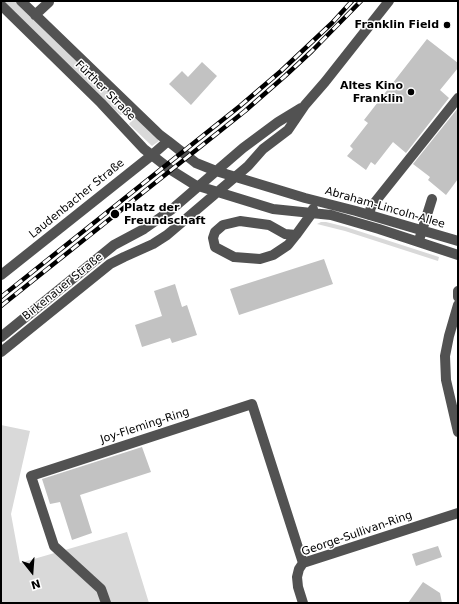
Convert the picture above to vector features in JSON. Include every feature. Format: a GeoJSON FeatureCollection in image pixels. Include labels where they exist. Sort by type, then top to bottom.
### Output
{"type":"FeatureCollection","features":[{"type":"Feature","properties":{"kind":"street","name":"Fürther Straße"},"geometry":{"type":"LineString","coordinates":[[21,1],[160,135],[196,163],[216,171],[236,176]]}},
{"type":"Feature","properties":{"kind":"street","name":"Birkenauer Straße"},"geometry":{"type":"LineString","coordinates":[[1,352],[110,264],[124,256],[153,244],[167,235],[252,162],[264,149],[288,130],[305,106],[389,1]]}},
{"type":"Feature","properties":{"kind":"street"},"geometry":{"type":"LineString","coordinates":[[35,15],[49,2]]}},
{"type":"Feature","properties":{"kind":"street","name":"Fürther Straße"},"geometry":{"type":"LineString","coordinates":[[1,5],[121,124],[144,149],[181,177],[198,187],[217,192]]}},
{"type":"Feature","properties":{"kind":"street"},"geometry":{"type":"LineString","coordinates":[[368,215],[371,208],[458,98]]}},
{"type":"Feature","properties":{"kind":"street","name":"Birkenauer Straße"},"geometry":{"type":"LineString","coordinates":[[1,337],[114,245],[144,229],[171,210],[216,171],[278,122],[305,106]]}},
{"type":"Feature","properties":{"kind":"street"},"geometry":{"type":"LineString","coordinates":[[121,124],[134,110]]}},
{"type":"Feature","properties":{"kind":"street","name":"Laudenbacher Straße"},"geometry":{"type":"LineString","coordinates":[[1,275],[168,141]]}},
{"type":"Feature","properties":{"kind":"street","name":"Abraham-Lincoln-Allee"},"geometry":{"type":"LineString","coordinates":[[236,176],[305,198],[335,205],[458,241]]}},
{"type":"Feature","properties":{"kind":"street","name":"Abraham-Lincoln-Allee"},"geometry":{"type":"LineString","coordinates":[[217,192],[274,209],[331,215],[458,255]]}},
{"type":"Feature","properties":{"kind":"street"},"geometry":{"type":"LineString","coordinates":[[418,243],[432,199]]}},
{"type":"Feature","properties":{"kind":"street"},"geometry":{"type":"LineString","coordinates":[[296,235],[285,234],[269,225],[240,221],[223,224],[215,232],[213,238],[215,247],[234,257],[258,259],[273,255],[288,245],[296,235],[312,213],[316,201]]}},
{"type":"Feature","properties":{"kind":"street"},"geometry":{"type":"LineString","coordinates":[[458,291],[458,297]]}},
{"type":"Feature","properties":{"kind":"street"},"geometry":{"type":"LineString","coordinates":[[458,305],[445,356],[446,380],[458,432]]}},
{"type":"Feature","properties":{"kind":"street","name":"Joy-Fleming-Ring"},"geometry":{"type":"LineString","coordinates":[[106,603],[102,589],[54,546],[31,476],[252,404],[303,563]]}},
{"type":"Feature","properties":{"kind":"street","name":"George-Sullivan-Ring"},"geometry":{"type":"LineString","coordinates":[[303,603],[298,587],[297,577],[299,569],[303,563],[458,513]]}},
{"type":"Feature","properties":{"kind":"shaded area"},"geometry":{"type":"Polygon","coordinates":[[[3,1],[16,1],[125,108],[125,114],[120,115],[3,1]]]}},
{"type":"Feature","properties":{"kind":"shaded area"},"geometry":{"type":"Polygon","coordinates":[[[135,117],[159,141],[152,146],[129,124],[135,117]]]}},
{"type":"Feature","properties":{"kind":"shaded area"},"geometry":{"type":"Polygon","coordinates":[[[321,222],[346,227],[439,257],[438,261],[345,231],[317,224],[321,222]]]}},
{"type":"Feature","properties":{"kind":"shaded area"},"geometry":{"type":"Polygon","coordinates":[[[1,425],[30,431],[11,514],[20,563],[127,532],[149,603],[1,603],[1,425]]]}},
{"type":"Feature","properties":{"kind":"building"},"geometry":{"type":"Polygon","coordinates":[[[427,39],[458,63],[458,68],[440,90],[449,98],[406,153],[393,142],[375,165],[371,162],[366,170],[347,156],[353,149],[350,146],[368,123],[364,120],[427,39]]]}},
{"type":"Feature","properties":{"kind":"building"},"geometry":{"type":"Polygon","coordinates":[[[202,62],[217,76],[191,105],[169,84],[182,71],[188,77],[202,62]]]}},
{"type":"Feature","properties":{"kind":"building"},"geometry":{"type":"Polygon","coordinates":[[[458,108],[458,179],[446,195],[428,180],[430,177],[413,164],[458,108]]]}},
{"type":"Feature","properties":{"kind":"building"},"geometry":{"type":"Polygon","coordinates":[[[324,259],[333,284],[239,315],[230,289],[324,259]]]}},
{"type":"Feature","properties":{"kind":"building"},"geometry":{"type":"Polygon","coordinates":[[[175,284],[182,307],[187,305],[197,335],[172,343],[170,338],[142,347],[135,325],[162,316],[154,291],[175,284]]]}},
{"type":"Feature","properties":{"kind":"building"},"geometry":{"type":"Polygon","coordinates":[[[142,447],[151,472],[80,495],[92,533],[72,540],[60,502],[50,504],[42,479],[142,447]]]}},
{"type":"Feature","properties":{"kind":"building"},"geometry":{"type":"Polygon","coordinates":[[[438,546],[442,557],[416,566],[412,554],[438,546]]]}},
{"type":"Feature","properties":{"kind":"building"},"geometry":{"type":"Polygon","coordinates":[[[423,582],[440,593],[442,603],[408,603],[423,582]]]}},
{"type":"Feature","properties":{"kind":"railway"},"geometry":{"type":"LineString","coordinates":[[1,297],[240,106],[281,71],[332,23],[352,1]]}},
{"type":"Feature","properties":{"kind":"railway"},"geometry":{"type":"LineString","coordinates":[[1,306],[245,111],[312,51],[361,1]]}},
{"type":"Feature","properties":{"kind":"place","name":"Franklin Field"},"geometry":{"type":"Point","coordinates":[447,25]}},
{"type":"Feature","properties":{"kind":"place","name":"Altes Kino Franklin"},"geometry":{"type":"Point","coordinates":[411,92]}},
{"type":"Feature","properties":{"kind":"place","name":"Platz der Freundschaft"},"geometry":{"type":"Point","coordinates":[115,214]}}]}
